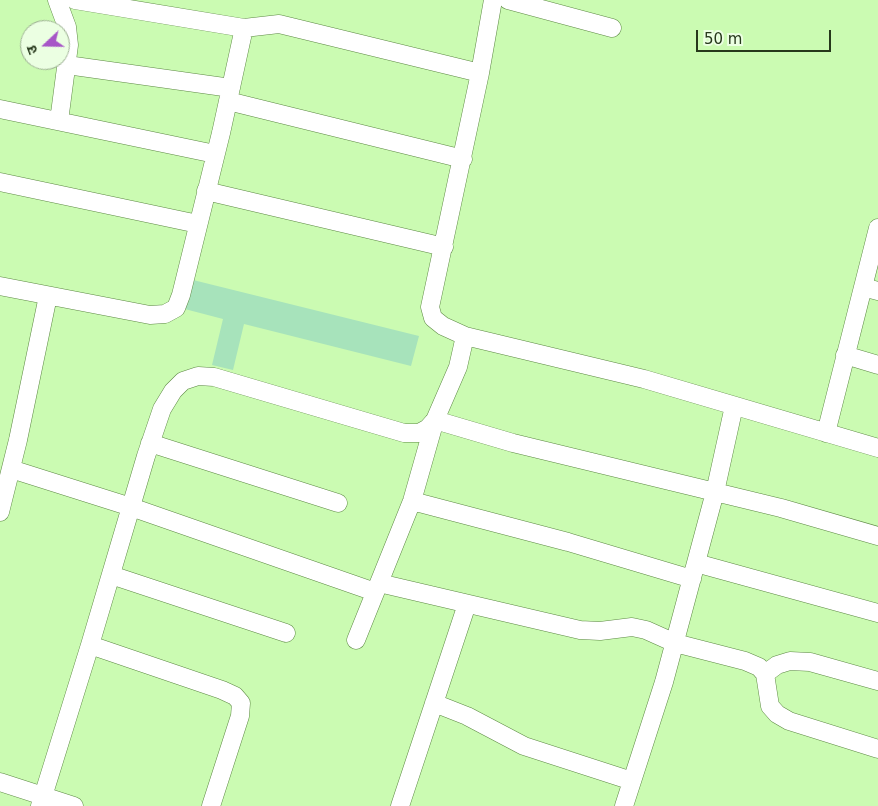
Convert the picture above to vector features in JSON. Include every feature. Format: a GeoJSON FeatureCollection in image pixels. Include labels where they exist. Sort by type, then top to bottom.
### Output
{"type":"FeatureCollection","features":[{"type":"Feature","properties":{"kind":"street"},"geometry":{"type":"LineString","coordinates":[[57,0],[65,20]]}},
{"type":"Feature","properties":{"kind":"street"},"geometry":{"type":"LineString","coordinates":[[75,0],[244,28],[279,24],[480,73]]}},
{"type":"Feature","properties":{"kind":"street"},"geometry":{"type":"LineString","coordinates":[[493,0],[463,159],[430,307],[433,318],[443,326],[465,336],[644,380],[878,448]]}},
{"type":"Feature","properties":{"kind":"street"},"geometry":{"type":"LineString","coordinates":[[508,0],[612,28]]}},
{"type":"Feature","properties":{"kind":"street"},"geometry":{"type":"LineString","coordinates":[[0,286],[133,313],[165,314],[176,308],[215,154],[244,28]]}},
{"type":"Feature","properties":{"kind":"street"},"geometry":{"type":"LineString","coordinates":[[70,66],[229,95],[463,159]]}},
{"type":"Feature","properties":{"kind":"street"},"geometry":{"type":"LineString","coordinates":[[60,121],[66,70]]}},
{"type":"Feature","properties":{"kind":"street"},"geometry":{"type":"LineString","coordinates":[[0,109],[215,154]]}},
{"type":"Feature","properties":{"kind":"street"},"geometry":{"type":"LineString","coordinates":[[0,182],[198,224]]}},
{"type":"Feature","properties":{"kind":"street"},"geometry":{"type":"LineString","coordinates":[[206,191],[444,247]]}},
{"type":"Feature","properties":{"kind":"street"},"geometry":{"type":"LineString","coordinates":[[826,433],[846,355],[871,289],[878,228]]}},
{"type":"Feature","properties":{"kind":"street"},"geometry":{"type":"LineString","coordinates":[[0,512],[48,296]]}},
{"type":"Feature","properties":{"kind":"street"},"geometry":{"type":"LineString","coordinates":[[356,640],[412,501],[435,420],[458,367],[465,336]]}},
{"type":"Feature","properties":{"kind":"street"},"geometry":{"type":"LineString","coordinates":[[846,355],[878,365]]}},
{"type":"Feature","properties":{"kind":"street"},"geometry":{"type":"LineString","coordinates":[[41,801],[150,443],[162,409],[173,391],[183,381],[198,376],[214,377],[404,433],[419,434],[435,420]]}},
{"type":"Feature","properties":{"kind":"street"},"geometry":{"type":"LineString","coordinates":[[624,806],[675,642],[715,492],[734,406]]}},
{"type":"Feature","properties":{"kind":"street"},"geometry":{"type":"LineString","coordinates":[[435,420],[513,443],[715,492],[878,536]]}},
{"type":"Feature","properties":{"kind":"street"},"geometry":{"type":"LineString","coordinates":[[150,443],[338,503]]}},
{"type":"Feature","properties":{"kind":"street"},"geometry":{"type":"LineString","coordinates":[[11,469],[377,587],[467,604],[580,630],[600,631],[632,627],[646,630],[675,642],[745,661],[759,667],[765,674],[770,706],[777,714],[789,721],[878,749]]}},
{"type":"Feature","properties":{"kind":"street"},"geometry":{"type":"LineString","coordinates":[[412,501],[568,542],[878,613]]}},
{"type":"Feature","properties":{"kind":"street"},"geometry":{"type":"LineString","coordinates":[[111,576],[286,633]]}},
{"type":"Feature","properties":{"kind":"street"},"geometry":{"type":"LineString","coordinates":[[400,806],[467,604]]}},
{"type":"Feature","properties":{"kind":"street"},"geometry":{"type":"LineString","coordinates":[[90,645],[222,690],[235,696],[241,703],[240,716],[211,806]]}},
{"type":"Feature","properties":{"kind":"street"},"geometry":{"type":"LineString","coordinates":[[765,674],[777,665],[790,661],[810,662],[878,681]]}},
{"type":"Feature","properties":{"kind":"street"},"geometry":{"type":"LineString","coordinates":[[434,703],[467,716],[524,746],[632,781]]}},
{"type":"Feature","properties":{"kind":"street"},"geometry":{"type":"LineString","coordinates":[[0,782],[41,801],[74,806]]}},
{"type":"Feature","properties":{"kind":"building"},"geometry":{"type":"Polygon","coordinates":[[[189,279],[419,336],[411,366],[244,324],[233,370],[212,365],[223,319],[181,308],[189,279]]]}}]}
